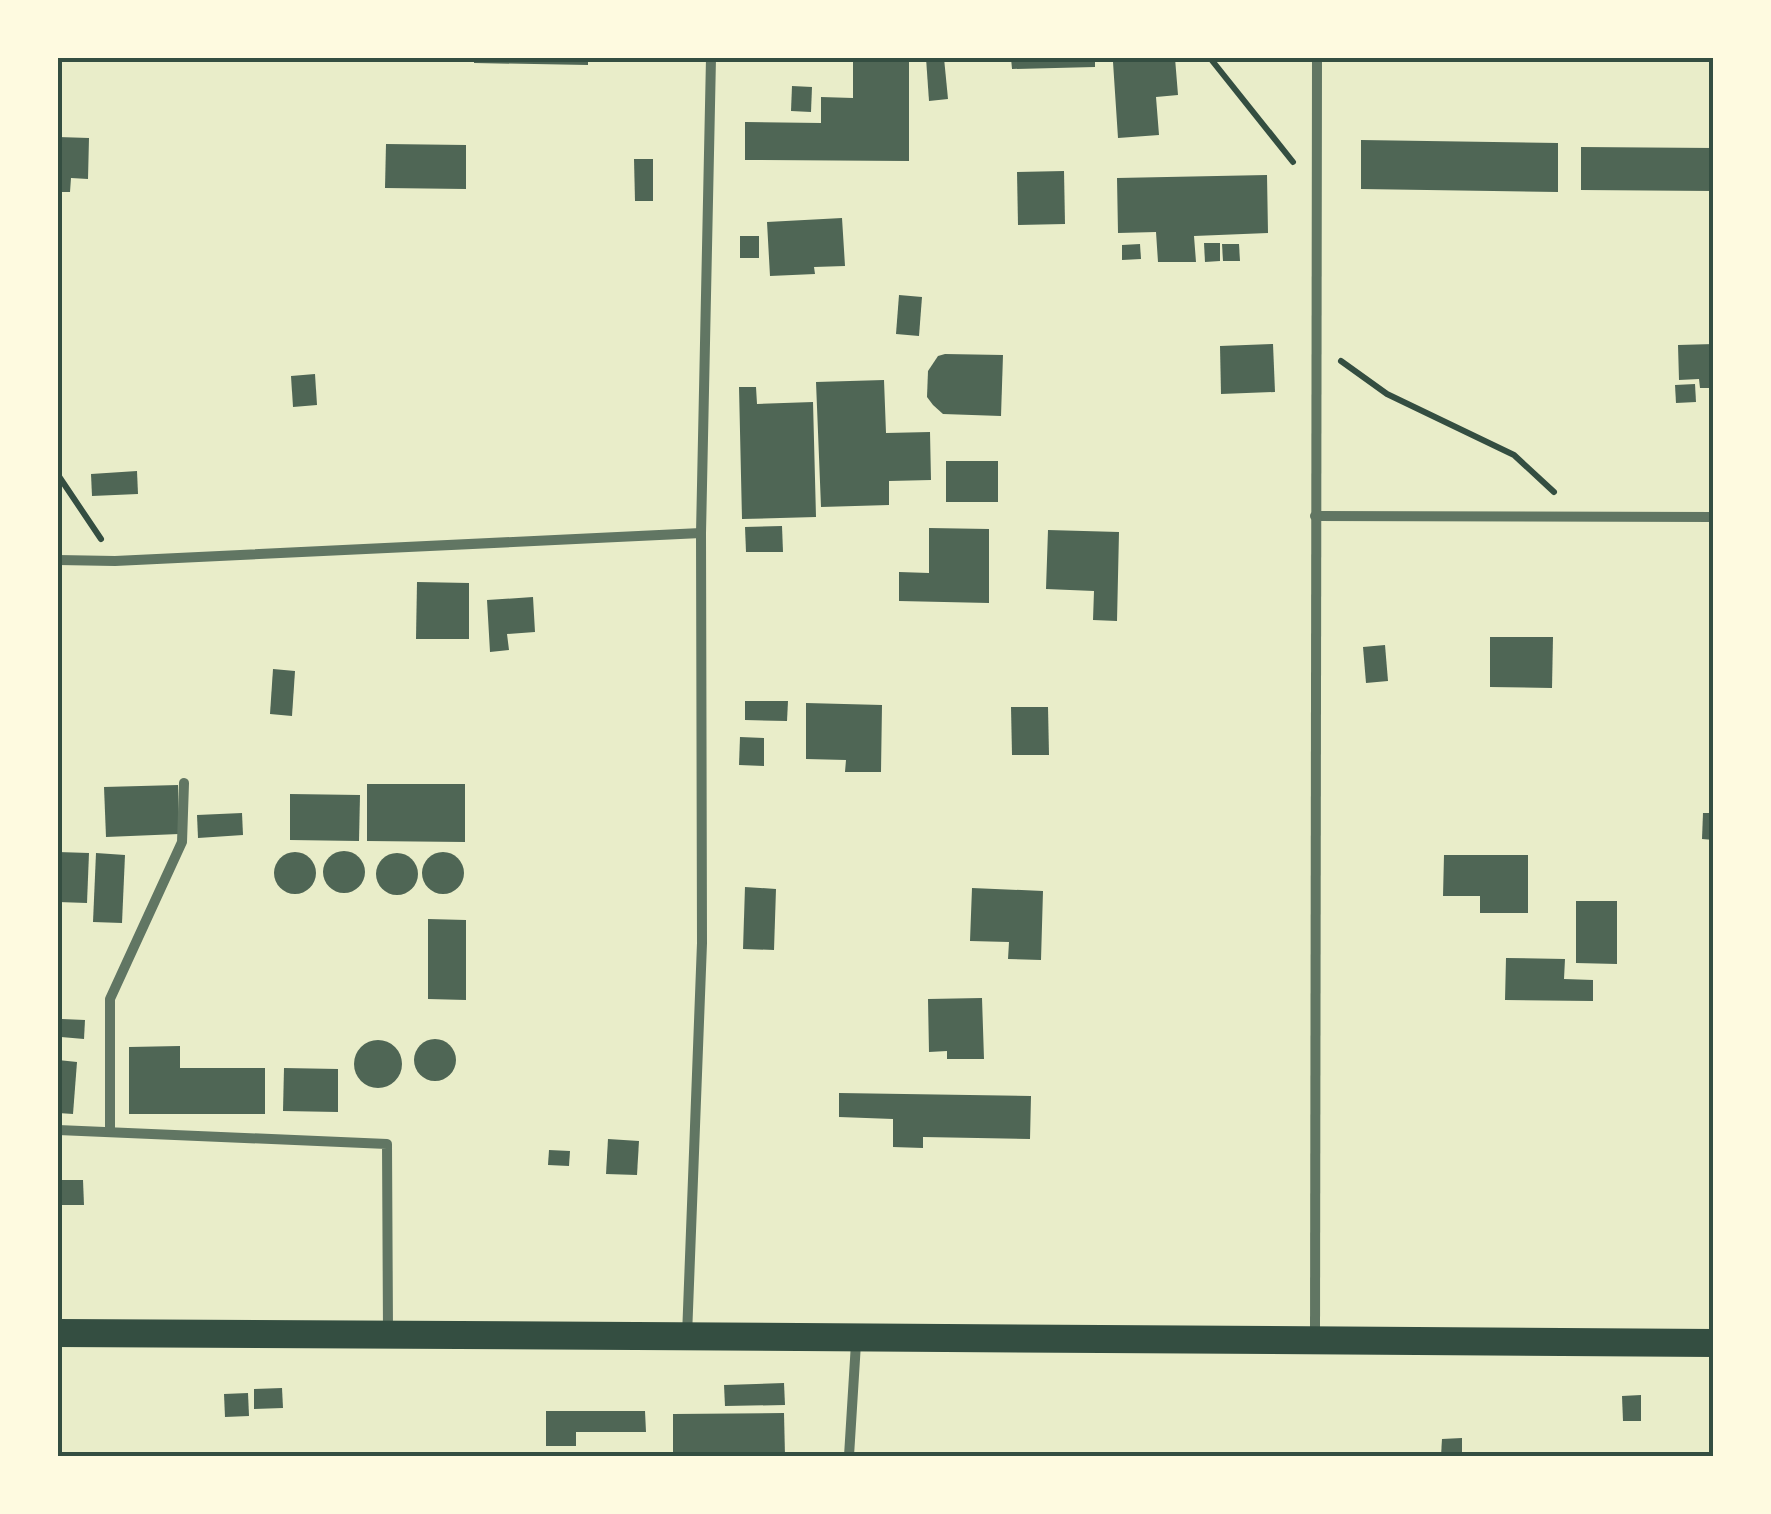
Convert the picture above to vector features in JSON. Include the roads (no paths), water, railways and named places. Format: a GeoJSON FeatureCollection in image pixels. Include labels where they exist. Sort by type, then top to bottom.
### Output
{"type":"FeatureCollection","features":[{"type":"Feature","properties":{"kind":"highway"},"geometry":{"type":"LineString","coordinates":[[58,1333],[1315,1344],[1714,1343]]}},
{"type":"Feature","properties":{"kind":"street"},"geometry":{"type":"LineString","coordinates":[[687,1336],[702,943],[701,534],[711,58]]}},
{"type":"Feature","properties":{"kind":"street"},"geometry":{"type":"LineString","coordinates":[[1315,1344],[1317,58]]}},
{"type":"Feature","properties":{"kind":"street"},"geometry":{"type":"LineString","coordinates":[[1315,516],[1714,517]]}},
{"type":"Feature","properties":{"kind":"street"},"geometry":{"type":"LineString","coordinates":[[58,560],[115,561],[701,534]]}},
{"type":"Feature","properties":{"kind":"street"},"geometry":{"type":"LineString","coordinates":[[110,1132],[110,999],[182,842],[184,784]]}},
{"type":"Feature","properties":{"kind":"street"},"geometry":{"type":"LineString","coordinates":[[58,1130],[386,1144],[388,1333]]}},
{"type":"Feature","properties":{"kind":"street"},"geometry":{"type":"LineString","coordinates":[[849,1456],[856,1338]]}}]}
